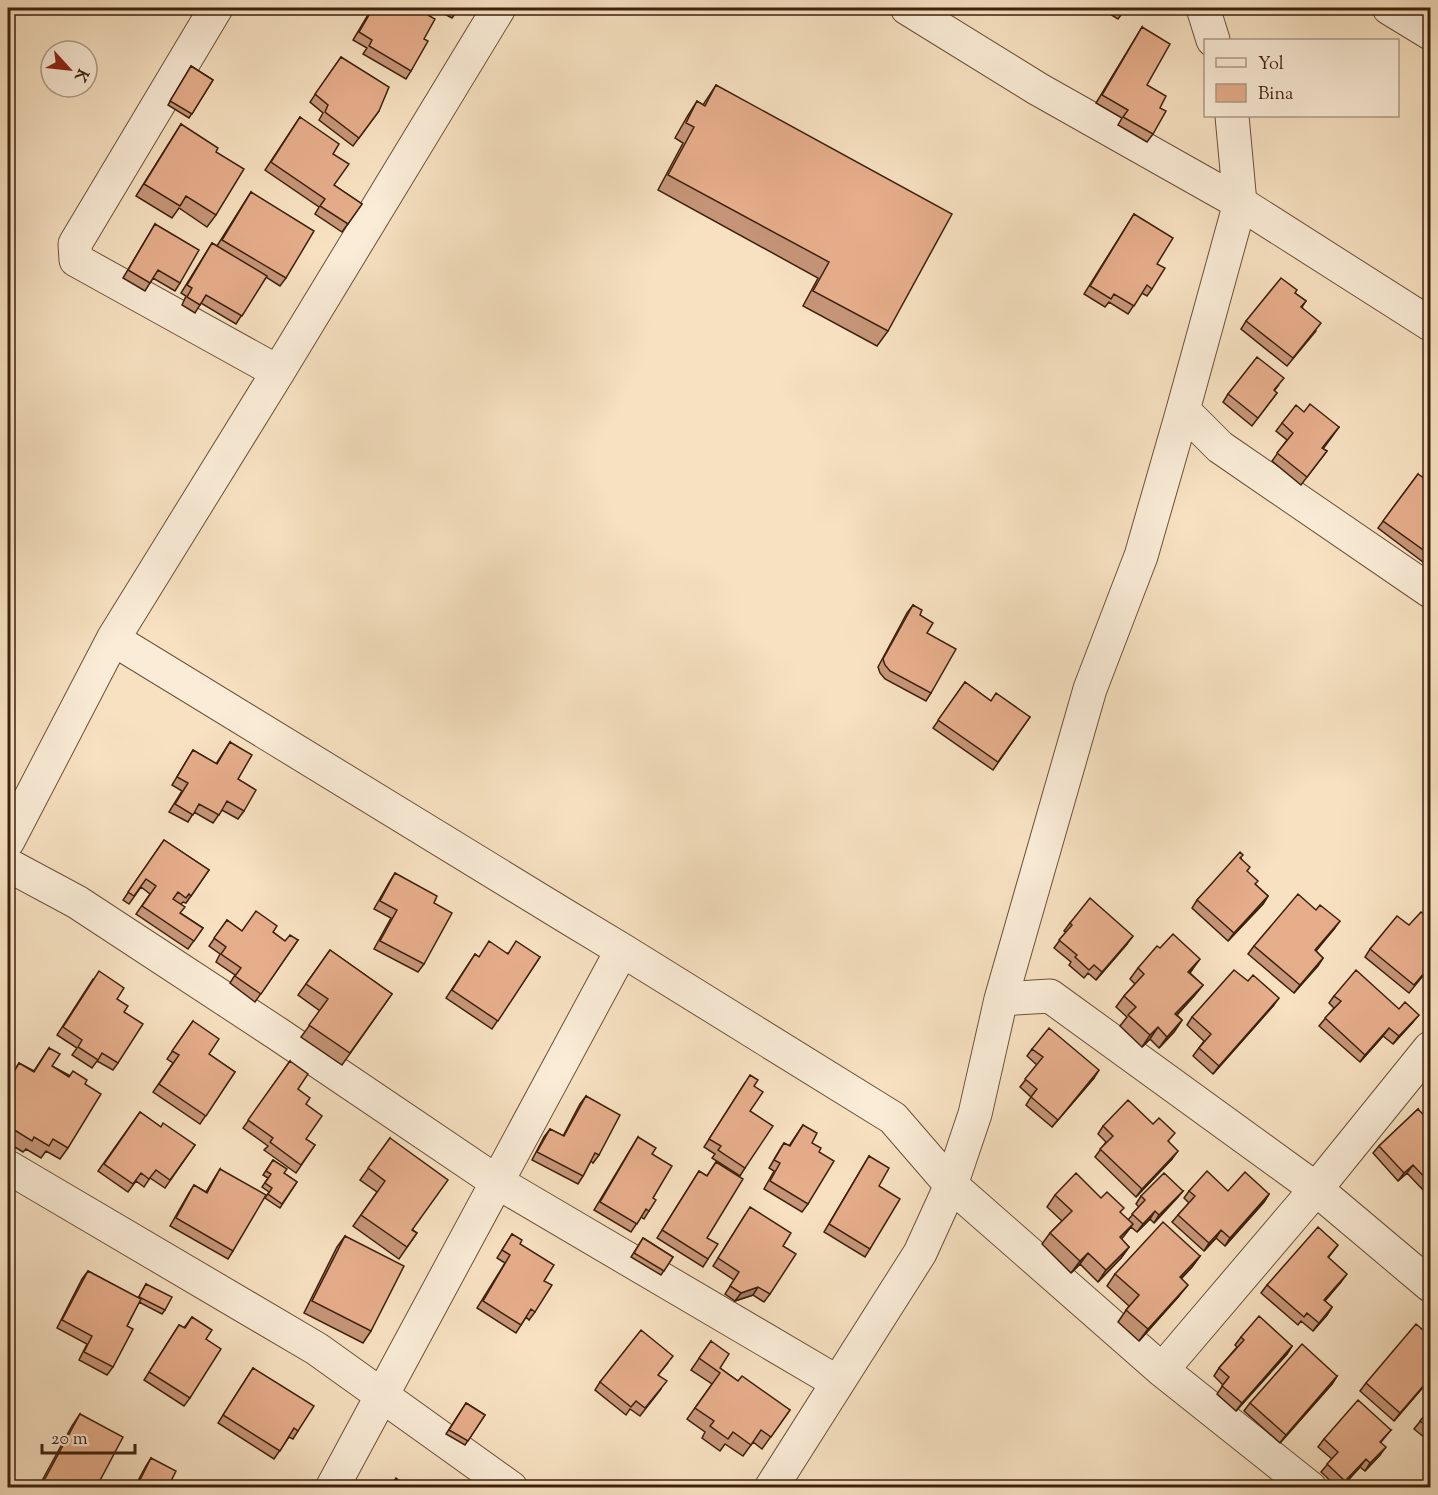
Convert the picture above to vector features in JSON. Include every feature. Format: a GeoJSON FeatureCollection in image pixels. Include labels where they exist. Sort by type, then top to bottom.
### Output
{"type":"FeatureCollection","features":[{"type":"Feature","properties":{"kind":"street"},"geometry":{"type":"LineString","coordinates":[[216,8],[75,244],[76,260],[278,372]]}},
{"type":"Feature","properties":{"kind":"street"},"geometry":{"type":"LineString","coordinates":[[8,841],[113,639],[499,8]]}},
{"type":"Feature","properties":{"kind":"street"},"geometry":{"type":"LineString","coordinates":[[908,8],[1038,89],[1240,202],[1431,324]]}},
{"type":"Feature","properties":{"kind":"street"},"geometry":{"type":"LineString","coordinates":[[1203,8],[1213,39]]}},
{"type":"Feature","properties":{"kind":"street"},"geometry":{"type":"LineString","coordinates":[[1389,8],[1431,33]]}},
{"type":"Feature","properties":{"kind":"street"},"geometry":{"type":"LineString","coordinates":[[771,1488],[920,1253],[951,1185],[975,1114],[1001,999],[1089,688],[1141,556],[1240,202],[1232,117]]}},
{"type":"Feature","properties":{"kind":"street"},"geometry":{"type":"LineString","coordinates":[[1183,410],[1220,447],[1431,591]]}},
{"type":"Feature","properties":{"kind":"street"},"geometry":{"type":"LineString","coordinates":[[113,639],[893,1118],[951,1185],[1162,1370],[1310,1488]]}},
{"type":"Feature","properties":{"kind":"street"},"geometry":{"type":"LineString","coordinates":[[8,865],[87,909],[278,1034],[497,1182],[837,1382]]}},
{"type":"Feature","properties":{"kind":"street"},"geometry":{"type":"LineString","coordinates":[[332,1488],[622,950]]}},
{"type":"Feature","properties":{"kind":"street"},"geometry":{"type":"LineString","coordinates":[[1001,999],[1050,996],[1316,1189],[1431,1285]]}},
{"type":"Feature","properties":{"kind":"street"},"geometry":{"type":"LineString","coordinates":[[1162,1370],[1316,1189],[1431,1048]]}},
{"type":"Feature","properties":{"kind":"street"},"geometry":{"type":"LineString","coordinates":[[8,1167],[317,1349],[511,1488]]}},
{"type":"Feature","properties":{"kind":"building"},"geometry":{"type":"Polygon","coordinates":[[[373,8],[416,8],[435,19],[424,39],[428,41],[411,71],[369,46],[372,40],[359,32],[373,8]]]}},
{"type":"Feature","properties":{"kind":"building"},"geometry":{"type":"Polygon","coordinates":[[[1142,27],[1170,44],[1147,85],[1166,96],[1160,108],[1166,111],[1153,134],[1123,117],[1128,110],[1102,95],[1142,27]]]}},
{"type":"Feature","properties":{"kind":"building"},"geometry":{"type":"Polygon","coordinates":[[[341,57],[389,87],[379,111],[359,138],[325,112],[328,105],[315,94],[341,57]]]}},
{"type":"Feature","properties":{"kind":"building"},"geometry":{"type":"Polygon","coordinates":[[[191,66],[213,80],[192,114],[170,101],[191,66]]]}},
{"type":"Feature","properties":{"kind":"building"},"geometry":{"type":"Polygon","coordinates":[[[716,85],[952,214],[888,331],[813,291],[829,262],[668,175],[694,127],[686,123],[697,101],[705,106],[716,85]]]}},
{"type":"Feature","properties":{"kind":"building"},"geometry":{"type":"Polygon","coordinates":[[[300,117],[339,144],[333,154],[349,164],[334,185],[362,204],[348,224],[320,206],[325,199],[271,162],[300,117]]]}},
{"type":"Feature","properties":{"kind":"building"},"geometry":{"type":"Polygon","coordinates":[[[181,124],[218,148],[216,152],[244,169],[216,215],[186,196],[180,206],[144,184],[181,124]]]}},
{"type":"Feature","properties":{"kind":"building"},"geometry":{"type":"Polygon","coordinates":[[[251,192],[314,231],[286,278],[222,240],[251,192]]]}},
{"type":"Feature","properties":{"kind":"building"},"geometry":{"type":"Polygon","coordinates":[[[1134,214],[1173,238],[1157,264],[1165,268],[1152,289],[1147,285],[1134,306],[1114,294],[1111,299],[1090,286],[1134,214]]]}},
{"type":"Feature","properties":{"kind":"building"},"geometry":{"type":"Polygon","coordinates":[[[155,224],[199,250],[180,283],[158,270],[150,283],[128,270],[155,224]]]}},
{"type":"Feature","properties":{"kind":"building"},"geometry":{"type":"Polygon","coordinates":[[[212,243],[267,276],[242,316],[206,295],[200,305],[187,297],[192,288],[187,285],[212,243]]]}},
{"type":"Feature","properties":{"kind":"building"},"geometry":{"type":"Polygon","coordinates":[[[1281,278],[1297,290],[1295,293],[1306,301],[1301,307],[1321,323],[1293,358],[1246,321],[1281,278]]]}},
{"type":"Feature","properties":{"kind":"building"},"geometry":{"type":"Polygon","coordinates":[[[1257,357],[1284,378],[1274,390],[1277,393],[1258,418],[1228,394],[1257,357]]]}},
{"type":"Feature","properties":{"kind":"building"},"geometry":{"type":"Polygon","coordinates":[[[1310,404],[1339,427],[1322,448],[1327,451],[1307,477],[1277,453],[1293,433],[1282,423],[1296,405],[1304,412],[1310,404]]]}},
{"type":"Feature","properties":{"kind":"building"},"geometry":{"type":"Polygon","coordinates":[[[1418,474],[1431,483],[1431,552],[1429,554],[1383,521],[1418,474]]]}},
{"type":"Feature","properties":{"kind":"building"},"geometry":{"type":"Polygon","coordinates":[[[913,605],[922,610],[920,615],[933,623],[927,633],[956,649],[931,693],[890,671],[883,659],[913,605]]]}},
{"type":"Feature","properties":{"kind":"building"},"geometry":{"type":"Polygon","coordinates":[[[965,682],[991,701],[996,693],[1030,717],[998,762],[938,720],[965,682]]]}},
{"type":"Feature","properties":{"kind":"building"},"geometry":{"type":"Polygon","coordinates":[[[230,742],[252,755],[238,779],[256,790],[244,811],[227,801],[219,815],[199,804],[193,815],[175,804],[188,783],[177,777],[193,750],[217,764],[230,742]]]}},
{"type":"Feature","properties":{"kind":"building"},"geometry":{"type":"Polygon","coordinates":[[[164,840],[209,870],[191,896],[189,894],[186,898],[178,892],[173,899],[185,907],[180,913],[203,928],[194,941],[142,906],[156,886],[146,879],[134,896],[128,892],[164,840]]]}},
{"type":"Feature","properties":{"kind":"building"},"geometry":{"type":"Polygon","coordinates":[[[1240,852],[1243,855],[1240,858],[1250,867],[1247,871],[1258,881],[1255,884],[1268,896],[1234,933],[1197,900],[1240,852]]]}},
{"type":"Feature","properties":{"kind":"building"},"geometry":{"type":"Polygon","coordinates":[[[395,873],[437,896],[434,903],[452,913],[424,964],[380,941],[397,910],[380,901],[395,873]]]}},
{"type":"Feature","properties":{"kind":"building"},"geometry":{"type":"Polygon","coordinates":[[[1298,894],[1316,910],[1320,905],[1340,921],[1315,950],[1323,958],[1300,985],[1254,946],[1298,894]]]}},
{"type":"Feature","properties":{"kind":"building"},"geometry":{"type":"Polygon","coordinates":[[[1090,898],[1133,936],[1102,972],[1094,965],[1089,970],[1075,957],[1077,955],[1059,940],[1090,898]]]}},
{"type":"Feature","properties":{"kind":"building"},"geometry":{"type":"Polygon","coordinates":[[[256,911],[277,926],[273,932],[285,941],[290,935],[298,940],[261,994],[235,976],[241,968],[221,954],[226,947],[214,938],[227,920],[242,931],[256,911]]]}},
{"type":"Feature","properties":{"kind":"building"},"geometry":{"type":"Polygon","coordinates":[[[1421,912],[1431,920],[1431,935],[1427,940],[1431,942],[1431,965],[1414,985],[1370,949],[1397,916],[1409,925],[1421,912]]]}},
{"type":"Feature","properties":{"kind":"building"},"geometry":{"type":"Polygon","coordinates":[[[1173,934],[1200,959],[1188,972],[1203,985],[1175,1014],[1182,1020],[1167,1037],[1158,1027],[1150,1035],[1128,1015],[1136,1007],[1124,996],[1144,974],[1138,968],[1157,946],[1160,948],[1173,934]]]}},
{"type":"Feature","properties":{"kind":"building"},"geometry":{"type":"Polygon","coordinates":[[[489,941],[508,954],[516,941],[540,957],[498,1021],[452,990],[475,954],[479,957],[489,941]]]}},
{"type":"Feature","properties":{"kind":"building"},"geometry":{"type":"Polygon","coordinates":[[[330,950],[392,994],[350,1053],[309,1025],[328,999],[306,984],[330,950]]]}},
{"type":"Feature","properties":{"kind":"building"},"geometry":{"type":"Polygon","coordinates":[[[1234,970],[1248,981],[1253,975],[1279,998],[1219,1066],[1199,1048],[1211,1034],[1192,1017],[1234,970]]]}},
{"type":"Feature","properties":{"kind":"building"},"geometry":{"type":"Polygon","coordinates":[[[1356,970],[1399,1009],[1405,1002],[1419,1015],[1399,1036],[1389,1028],[1365,1055],[1325,1018],[1341,1001],[1334,996],[1356,970]]]}},
{"type":"Feature","properties":{"kind":"building"},"geometry":{"type":"Polygon","coordinates":[[[99,971],[124,988],[117,999],[128,1006],[124,1012],[143,1024],[118,1063],[102,1053],[98,1060],[78,1047],[82,1040],[63,1027],[99,971]]]}},
{"type":"Feature","properties":{"kind":"building"},"geometry":{"type":"Polygon","coordinates":[[[193,1021],[219,1039],[209,1054],[235,1072],[206,1116],[159,1084],[179,1055],[172,1051],[193,1021]]]}},
{"type":"Feature","properties":{"kind":"building"},"geometry":{"type":"Polygon","coordinates":[[[1049,1028],[1099,1070],[1058,1120],[1031,1097],[1037,1089],[1025,1079],[1043,1057],[1032,1049],[1049,1028]]]}},
{"type":"Feature","properties":{"kind":"building"},"geometry":{"type":"Polygon","coordinates":[[[49,1048],[60,1054],[52,1066],[69,1077],[73,1071],[87,1080],[85,1084],[101,1094],[68,1148],[53,1139],[49,1146],[34,1137],[32,1141],[8,1126],[11,1113],[8,1111],[8,1082],[19,1063],[34,1072],[49,1048]]]}},
{"type":"Feature","properties":{"kind":"building"},"geometry":{"type":"Polygon","coordinates":[[[290,1061],[308,1074],[298,1089],[310,1098],[306,1104],[322,1116],[306,1139],[315,1145],[301,1165],[270,1142],[273,1138],[248,1120],[290,1061]]]}},
{"type":"Feature","properties":{"kind":"building"},"geometry":{"type":"Polygon","coordinates":[[[750,1075],[758,1080],[754,1086],[763,1092],[750,1111],[773,1126],[745,1168],[718,1150],[721,1146],[709,1139],[750,1075]]]}},
{"type":"Feature","properties":{"kind":"building"},"geometry":{"type":"Polygon","coordinates":[[[586,1096],[620,1115],[599,1155],[595,1153],[583,1176],[537,1152],[550,1129],[564,1136],[586,1096]]]}},
{"type":"Feature","properties":{"kind":"building"},"geometry":{"type":"Polygon","coordinates":[[[1128,1100],[1153,1124],[1159,1118],[1175,1133],[1168,1141],[1178,1151],[1142,1189],[1100,1149],[1113,1136],[1103,1126],[1128,1100]]]}},
{"type":"Feature","properties":{"kind":"building"},"geometry":{"type":"Polygon","coordinates":[[[1418,1109],[1431,1123],[1430,1183],[1413,1165],[1404,1173],[1379,1146],[1418,1109]]]}},
{"type":"Feature","properties":{"kind":"building"},"geometry":{"type":"Polygon","coordinates":[[[140,1112],[161,1127],[163,1123],[195,1145],[170,1180],[156,1170],[149,1179],[141,1173],[133,1184],[104,1164],[140,1112]]]}},
{"type":"Feature","properties":{"kind":"building"},"geometry":{"type":"Polygon","coordinates":[[[803,1125],[817,1133],[812,1143],[821,1148],[819,1152],[834,1161],[808,1204],[770,1181],[780,1163],[774,1160],[784,1143],[790,1146],[803,1125]]]}},
{"type":"Feature","properties":{"kind":"building"},"geometry":{"type":"Polygon","coordinates":[[[638,1137],[656,1148],[652,1154],[672,1166],[653,1198],[656,1200],[649,1211],[646,1209],[637,1224],[600,1202],[638,1137]]]}},
{"type":"Feature","properties":{"kind":"building"},"geometry":{"type":"Polygon","coordinates":[[[390,1138],[448,1180],[412,1230],[417,1233],[407,1247],[361,1215],[385,1181],[368,1168],[390,1138]]]}},
{"type":"Feature","properties":{"kind":"building"},"geometry":{"type":"Polygon","coordinates":[[[869,1156],[889,1168],[879,1186],[900,1199],[870,1249],[829,1224],[869,1156]]]}},
{"type":"Feature","properties":{"kind":"building"},"geometry":{"type":"Polygon","coordinates":[[[273,1160],[287,1169],[284,1173],[297,1182],[282,1204],[268,1194],[272,1188],[265,1183],[271,1174],[266,1171],[273,1160]]]}},
{"type":"Feature","properties":{"kind":"building"},"geometry":{"type":"Polygon","coordinates":[[[716,1162],[743,1179],[707,1238],[718,1244],[708,1259],[662,1230],[699,1171],[707,1176],[716,1162]]]}},
{"type":"Feature","properties":{"kind":"building"},"geometry":{"type":"Polygon","coordinates":[[[220,1169],[266,1195],[233,1251],[176,1218],[194,1185],[207,1193],[220,1169]]]}},
{"type":"Feature","properties":{"kind":"building"},"geometry":{"type":"Polygon","coordinates":[[[1207,1171],[1228,1191],[1245,1172],[1269,1194],[1230,1238],[1221,1230],[1209,1243],[1178,1215],[1195,1196],[1189,1191],[1207,1171]]]}},
{"type":"Feature","properties":{"kind":"building"},"geometry":{"type":"Polygon","coordinates":[[[1076,1173],[1101,1198],[1107,1192],[1124,1208],[1120,1212],[1133,1224],[1120,1237],[1129,1247],[1106,1270],[1088,1253],[1080,1261],[1050,1233],[1072,1211],[1055,1195],[1076,1173]]]}},
{"type":"Feature","properties":{"kind":"building"},"geometry":{"type":"Polygon","coordinates":[[[1164,1173],[1183,1191],[1159,1215],[1155,1211],[1143,1224],[1132,1214],[1145,1200],[1141,1196],[1164,1173]]]}},
{"type":"Feature","properties":{"kind":"building"},"geometry":{"type":"Polygon","coordinates":[[[750,1207],[791,1233],[783,1246],[796,1254],[770,1294],[758,1287],[741,1293],[730,1286],[739,1272],[718,1258],[750,1207]]]}},
{"type":"Feature","properties":{"kind":"building"},"geometry":{"type":"Polygon","coordinates":[[[1163,1222],[1200,1256],[1180,1277],[1188,1285],[1148,1329],[1126,1310],[1139,1295],[1115,1274],[1163,1222]]]}},
{"type":"Feature","properties":{"kind":"building"},"geometry":{"type":"Polygon","coordinates":[[[1318,1227],[1338,1245],[1328,1257],[1347,1274],[1324,1300],[1332,1307],[1319,1323],[1307,1313],[1304,1317],[1267,1285],[1318,1227]]]}},
{"type":"Feature","properties":{"kind":"building"},"geometry":{"type":"Polygon","coordinates":[[[512,1234],[522,1240],[520,1244],[554,1265],[544,1281],[552,1285],[535,1312],[531,1309],[521,1325],[483,1301],[510,1255],[502,1250],[512,1234]]]}},
{"type":"Feature","properties":{"kind":"building"},"geometry":{"type":"Polygon","coordinates":[[[345,1236],[404,1266],[371,1331],[312,1301],[345,1236]]]}},
{"type":"Feature","properties":{"kind":"building"},"geometry":{"type":"Polygon","coordinates":[[[643,1238],[673,1257],[664,1271],[634,1253],[643,1238]]]}},
{"type":"Feature","properties":{"kind":"building"},"geometry":{"type":"Polygon","coordinates":[[[88,1271],[141,1299],[127,1326],[133,1329],[113,1367],[84,1352],[92,1336],[62,1320],[88,1271]]]}},
{"type":"Feature","properties":{"kind":"building"},"geometry":{"type":"Polygon","coordinates":[[[146,1284],[172,1297],[165,1310],[139,1297],[146,1284]]]}},
{"type":"Feature","properties":{"kind":"building"},"geometry":{"type":"Polygon","coordinates":[[[1259,1316],[1292,1346],[1242,1403],[1222,1386],[1229,1377],[1219,1368],[1244,1340],[1241,1337],[1259,1316]]]}},
{"type":"Feature","properties":{"kind":"building"},"geometry":{"type":"Polygon","coordinates":[[[192,1317],[212,1330],[206,1339],[221,1349],[190,1398],[149,1372],[179,1325],[185,1328],[192,1317]]]}},
{"type":"Feature","properties":{"kind":"building"},"geometry":{"type":"Polygon","coordinates":[[[1416,1324],[1431,1337],[1431,1360],[1426,1364],[1431,1368],[1431,1377],[1400,1413],[1366,1383],[1416,1324]]]}},
{"type":"Feature","properties":{"kind":"building"},"geometry":{"type":"Polygon","coordinates":[[[641,1330],[673,1356],[658,1375],[667,1381],[645,1408],[636,1401],[631,1407],[600,1382],[641,1330]]]}},
{"type":"Feature","properties":{"kind":"building"},"geometry":{"type":"Polygon","coordinates":[[[711,1341],[729,1354],[720,1368],[738,1381],[742,1376],[790,1410],[771,1437],[761,1430],[751,1445],[733,1432],[728,1439],[710,1426],[714,1421],[695,1408],[720,1373],[699,1358],[711,1341]]]}},
{"type":"Feature","properties":{"kind":"building"},"geometry":{"type":"Polygon","coordinates":[[[1302,1344],[1337,1376],[1286,1435],[1250,1403],[1302,1344]]]}},
{"type":"Feature","properties":{"kind":"building"},"geometry":{"type":"Polygon","coordinates":[[[253,1368],[314,1406],[298,1431],[294,1428],[280,1451],[223,1415],[253,1368]]]}},
{"type":"Feature","properties":{"kind":"building"},"geometry":{"type":"Polygon","coordinates":[[[1358,1400],[1391,1430],[1380,1442],[1386,1447],[1370,1463],[1366,1459],[1345,1481],[1327,1464],[1338,1452],[1324,1439],[1358,1400]]]}},
{"type":"Feature","properties":{"kind":"building"},"geometry":{"type":"Polygon","coordinates":[[[466,1403],[485,1415],[468,1441],[449,1430],[466,1403]]]}},
{"type":"Feature","properties":{"kind":"building"},"geometry":{"type":"Polygon","coordinates":[[[1431,1408],[1431,1430],[1420,1421],[1431,1408]]]}},
{"type":"Feature","properties":{"kind":"building"},"geometry":{"type":"Polygon","coordinates":[[[80,1414],[123,1437],[96,1488],[40,1488],[80,1414]]]}},
{"type":"Feature","properties":{"kind":"building"},"geometry":{"type":"Polygon","coordinates":[[[151,1458],[176,1471],[169,1485],[172,1488],[136,1488],[151,1458]]]}},
{"type":"Feature","properties":{"kind":"building"},"geometry":{"type":"Polygon","coordinates":[[[396,1478],[409,1488],[389,1488],[396,1478]]]}}]}
